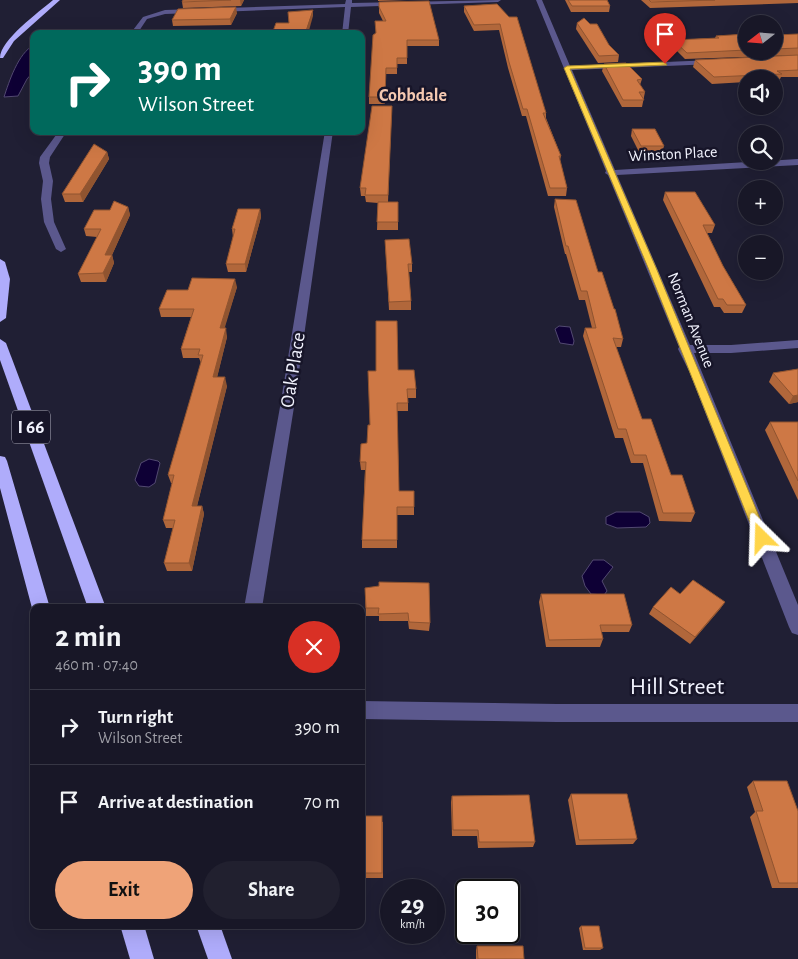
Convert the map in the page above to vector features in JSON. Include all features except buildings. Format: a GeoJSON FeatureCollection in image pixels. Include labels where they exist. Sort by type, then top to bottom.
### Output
{"type":"FeatureCollection","features":[{"type":"Feature","properties":{"kind":"highway"},"geometry":{"type":"LineString","coordinates":[[0,56],[12,40],[57,0]]}},
{"type":"Feature","properties":{"kind":"highway"},"geometry":{"type":"LineString","coordinates":[[0,262],[4,279],[0,318]]}},
{"type":"Feature","properties":{"kind":"highway","name":"I 66"},"geometry":{"type":"LineString","coordinates":[[0,343],[96,604]]}},
{"type":"Feature","properties":{"kind":"highway"},"geometry":{"type":"LineString","coordinates":[[0,462],[40,604]]}},
{"type":"Feature","properties":{"kind":"highway"},"geometry":{"type":"LineString","coordinates":[[133,929],[142,959]]}},
{"type":"Feature","properties":{"kind":"highway"},"geometry":{"type":"LineString","coordinates":[[209,929],[220,959]]}},
{"type":"Feature","properties":{"kind":"street"},"geometry":{"type":"LineString","coordinates":[[136,30],[145,18],[165,12],[349,3],[498,0]]}},
{"type":"Feature","properties":{"kind":"street","name":"Norman Avenue"},"geometry":{"type":"LineString","coordinates":[[539,0],[798,626]]}},
{"type":"Feature","properties":{"kind":"street"},"geometry":{"type":"LineString","coordinates":[[165,12],[168,3]]}},
{"type":"Feature","properties":{"kind":"street"},"geometry":{"type":"LineString","coordinates":[[346,30],[349,3]]}},
{"type":"Feature","properties":{"kind":"street"},"geometry":{"type":"LineString","coordinates":[[567,68],[722,61]]}},
{"type":"Feature","properties":{"kind":"street"},"geometry":{"type":"LineString","coordinates":[[60,135],[45,157],[44,163],[48,181],[46,199],[49,222],[61,249]]}},
{"type":"Feature","properties":{"kind":"street","name":"Oak Place"},"geometry":{"type":"LineString","coordinates":[[254,604],[287,407],[328,135]]}},
{"type":"Feature","properties":{"kind":"street","name":"Winston Place"},"geometry":{"type":"LineString","coordinates":[[610,173],[798,162]]}},
{"type":"Feature","properties":{"kind":"street"},"geometry":{"type":"LineString","coordinates":[[684,349],[730,349],[798,344]]}},
{"type":"Feature","properties":{"kind":"street","name":"Hill Street"},"geometry":{"type":"LineString","coordinates":[[365,710],[557,713],[798,713]]}},
{"type":"Feature","properties":{"kind":"shaded area"},"geometry":{"type":"Polygon","coordinates":[[[30,48],[30,76],[18,96],[4,97],[11,76],[23,54],[30,48]]]}},
{"type":"Feature","properties":{"kind":"shaded area"},"geometry":{"type":"Polygon","coordinates":[[[559,326],[570,327],[574,341],[573,345],[560,343],[555,329],[559,326]]]}},
{"type":"Feature","properties":{"kind":"shaded area"},"geometry":{"type":"Polygon","coordinates":[[[149,459],[160,463],[155,483],[149,487],[139,486],[135,480],[141,463],[149,459]]]}},
{"type":"Feature","properties":{"kind":"shaded area"},"geometry":{"type":"Polygon","coordinates":[[[616,512],[640,512],[649,517],[650,523],[646,527],[617,528],[606,524],[606,517],[616,512]]]}},
{"type":"Feature","properties":{"kind":"shaded area"},"geometry":{"type":"Polygon","coordinates":[[[593,560],[604,560],[613,567],[602,581],[607,591],[604,595],[591,594],[585,586],[582,576],[593,560]]]}},
{"type":"Feature","properties":{"kind":"district","name":"Cobbdale"},"geometry":{"type":"Point","coordinates":[413,96]}},
{"type":"Feature","properties":{"kind":"route"},"geometry":{"type":"LineString","coordinates":[[665,64],[567,68],[653,270],[684,349],[695,371],[762,538]]}}]}
